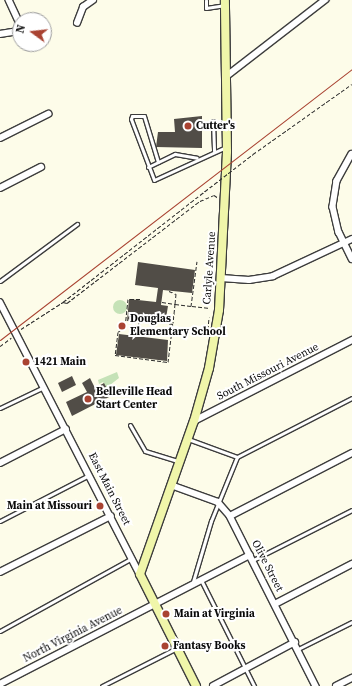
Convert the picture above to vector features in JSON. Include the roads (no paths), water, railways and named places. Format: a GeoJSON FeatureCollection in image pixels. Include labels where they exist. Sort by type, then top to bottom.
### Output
{"type":"FeatureCollection","features":[{"type":"Feature","properties":{"kind":"main road","name":"Carlyle Avenue"},"geometry":{"type":"LineString","coordinates":[[140,574],[188,439],[209,368],[221,278],[227,147],[228,75],[225,3]]}},
{"type":"Feature","properties":{"kind":"main road","name":"East Main Street"},"geometry":{"type":"LineString","coordinates":[[140,574],[196,686]]}},
{"type":"Feature","properties":{"kind":"street"},"geometry":{"type":"LineString","coordinates":[[9,0],[14,12]]}},
{"type":"Feature","properties":{"kind":"street"},"geometry":{"type":"LineString","coordinates":[[77,23],[83,7],[93,0]]}},
{"type":"Feature","properties":{"kind":"street"},"geometry":{"type":"LineString","coordinates":[[228,75],[324,0]]}},
{"type":"Feature","properties":{"kind":"street"},"geometry":{"type":"LineString","coordinates":[[0,34],[12,33]]}},
{"type":"Feature","properties":{"kind":"street"},"geometry":{"type":"LineString","coordinates":[[0,138],[48,114]]}},
{"type":"Feature","properties":{"kind":"street"},"geometry":{"type":"LineString","coordinates":[[352,154],[341,170],[334,194],[335,221],[352,260]]}},
{"type":"Feature","properties":{"kind":"street"},"geometry":{"type":"LineString","coordinates":[[0,188],[41,167]]}},
{"type":"Feature","properties":{"kind":"street"},"geometry":{"type":"LineString","coordinates":[[221,278],[249,280],[273,276],[352,239]]}},
{"type":"Feature","properties":{"kind":"street","name":"East Main Street"},"geometry":{"type":"LineString","coordinates":[[0,302],[140,574]]}},
{"type":"Feature","properties":{"kind":"street","name":"South Missouri Avenue"},"geometry":{"type":"LineString","coordinates":[[194,421],[352,340]]}},
{"type":"Feature","properties":{"kind":"street"},"geometry":{"type":"LineString","coordinates":[[0,462],[66,429]]}},
{"type":"Feature","properties":{"kind":"street"},"geometry":{"type":"LineString","coordinates":[[230,516],[352,453]]}},
{"type":"Feature","properties":{"kind":"street","name":"Olive Street"},"geometry":{"type":"LineString","coordinates":[[171,485],[218,502],[230,516],[316,686]]}},
{"type":"Feature","properties":{"kind":"street"},"geometry":{"type":"LineString","coordinates":[[0,572],[111,516]]}},
{"type":"Feature","properties":{"kind":"street","name":"North Virginia Avenue"},"geometry":{"type":"LineString","coordinates":[[0,684],[201,580],[251,558]]}},
{"type":"Feature","properties":{"kind":"street"},"geometry":{"type":"LineString","coordinates":[[275,604],[352,564]]}},
{"type":"Feature","properties":{"kind":"street"},"geometry":{"type":"LineString","coordinates":[[213,686],[295,642]]}},
{"type":"Feature","properties":{"kind":"street"},"geometry":{"type":"LineString","coordinates":[[336,686],[352,678]]}},
{"type":"Feature","properties":{"kind":"lane"},"geometry":{"type":"LineString","coordinates":[[206,0],[206,8],[225,3]]}},
{"type":"Feature","properties":{"kind":"lane"},"geometry":{"type":"LineString","coordinates":[[158,162],[144,116],[132,116],[131,120],[148,167],[156,181],[197,158],[227,147]]}},
{"type":"Feature","properties":{"kind":"lane"},"geometry":{"type":"LineString","coordinates":[[214,121],[214,151]]}},
{"type":"Feature","properties":{"kind":"lane"},"geometry":{"type":"LineString","coordinates":[[148,167],[175,154],[197,158]]}},
{"type":"Feature","properties":{"kind":"lane"},"geometry":{"type":"LineString","coordinates":[[0,280],[77,224]]}},
{"type":"Feature","properties":{"kind":"lane"},"geometry":{"type":"LineString","coordinates":[[0,408],[44,386]]}},
{"type":"Feature","properties":{"kind":"lane"},"geometry":{"type":"LineString","coordinates":[[192,585],[218,502],[237,457],[352,398]]}},
{"type":"Feature","properties":{"kind":"lane"},"geometry":{"type":"LineString","coordinates":[[130,425],[145,451],[180,462]]}},
{"type":"Feature","properties":{"kind":"lane"},"geometry":{"type":"LineString","coordinates":[[188,439],[237,457]]}},
{"type":"Feature","properties":{"kind":"lane"},"geometry":{"type":"LineString","coordinates":[[0,521],[89,475]]}},
{"type":"Feature","properties":{"kind":"lane"},"geometry":{"type":"LineString","coordinates":[[251,558],[352,510]]}},
{"type":"Feature","properties":{"kind":"lane"},"geometry":{"type":"LineString","coordinates":[[0,631],[132,558]]}},
{"type":"Feature","properties":{"kind":"lane"},"geometry":{"type":"LineString","coordinates":[[201,580],[254,686]]}},
{"type":"Feature","properties":{"kind":"lane"},"geometry":{"type":"LineString","coordinates":[[298,649],[352,622]]}},
{"type":"Feature","properties":{"kind":"lane"},"geometry":{"type":"LineString","coordinates":[[102,686],[177,648]]}},
{"type":"Feature","properties":{"kind":"tram line"},"geometry":{"type":"LineString","coordinates":[[0,340],[352,69]]}},
{"type":"Feature","properties":{"kind":"place","name":"Cutter's"},"geometry":{"type":"Point","coordinates":[188,126]}},
{"type":"Feature","properties":{"kind":"place","name":"Douglas Elementary School"},"geometry":{"type":"Point","coordinates":[122,326]}},
{"type":"Feature","properties":{"kind":"place","name":"1421 Main"},"geometry":{"type":"Point","coordinates":[26,362]}},
{"type":"Feature","properties":{"kind":"place","name":"Belleville Head Start Center"},"geometry":{"type":"Point","coordinates":[88,399]}},
{"type":"Feature","properties":{"kind":"place","name":"Main at Missouri"},"geometry":{"type":"Point","coordinates":[100,506]}},
{"type":"Feature","properties":{"kind":"place","name":"Main at Virginia"},"geometry":{"type":"Point","coordinates":[166,614]}},
{"type":"Feature","properties":{"kind":"place","name":"Fantasy Books"},"geometry":{"type":"Point","coordinates":[165,646]}}]}
